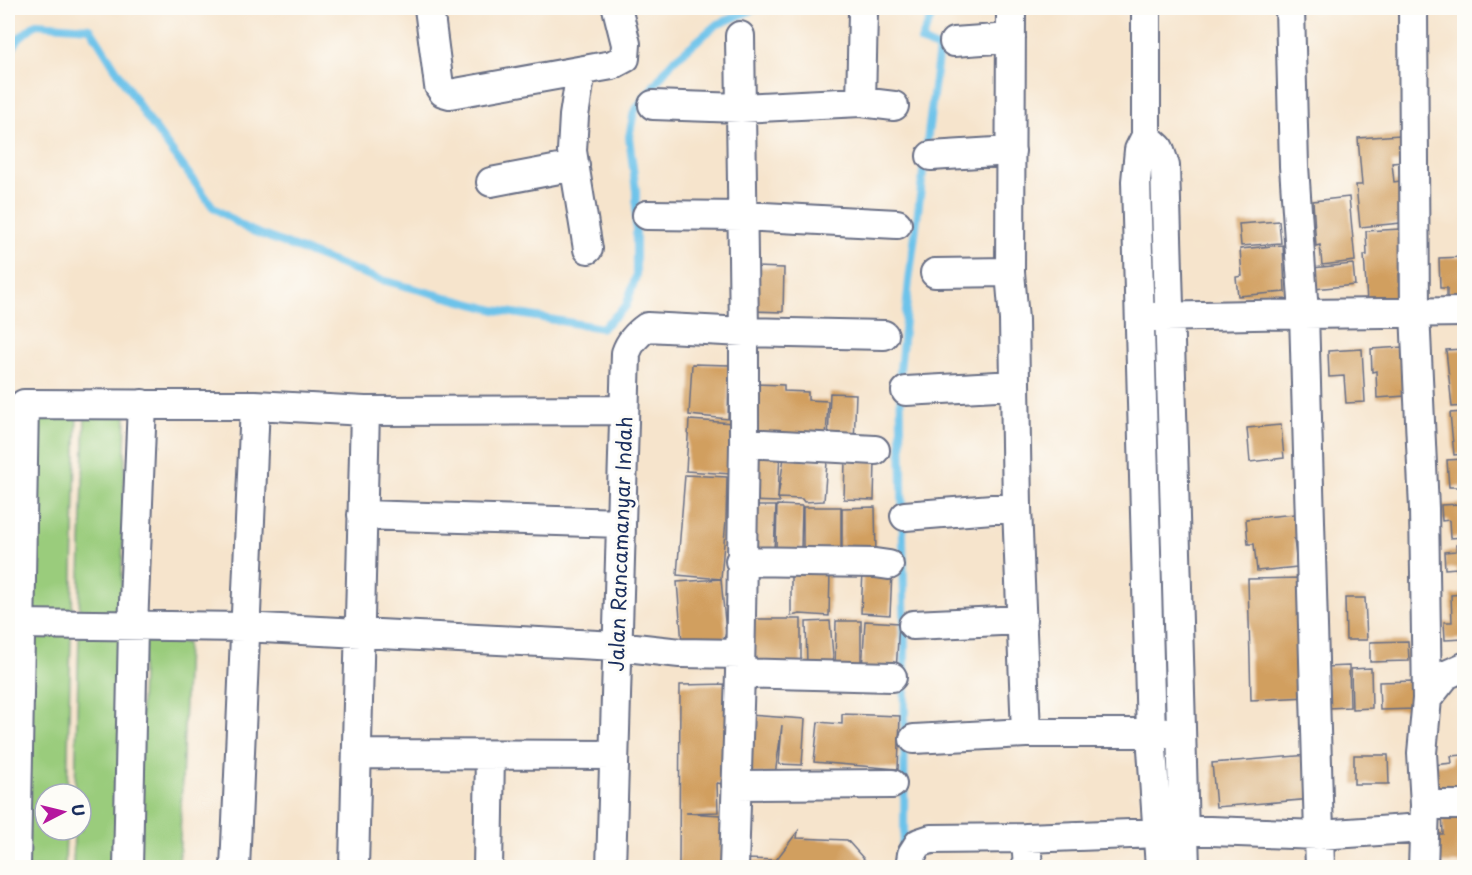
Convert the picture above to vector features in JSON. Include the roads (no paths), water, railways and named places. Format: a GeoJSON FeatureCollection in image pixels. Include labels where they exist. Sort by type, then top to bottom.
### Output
{"type":"FeatureCollection","features":[{"type":"Feature","properties":{"kind":"street"},"geometry":{"type":"LineString","coordinates":[[429,8],[439,86],[443,92],[450,94],[612,65],[625,58],[626,44],[617,8]]}},
{"type":"Feature","properties":{"kind":"street"},"geometry":{"type":"LineString","coordinates":[[1011,8],[1010,272],[1014,320],[1017,507],[1026,733]]}},
{"type":"Feature","properties":{"kind":"street"},"geometry":{"type":"LineString","coordinates":[[1146,8],[1146,136],[1139,150],[1137,164],[1151,734],[1170,832],[1185,867]]}},
{"type":"Feature","properties":{"kind":"street"},"geometry":{"type":"LineString","coordinates":[[1290,8],[1294,166],[1304,314],[1320,867]]}},
{"type":"Feature","properties":{"kind":"street"},"geometry":{"type":"LineString","coordinates":[[1413,8],[1415,312],[1424,509],[1427,699],[1422,753],[1423,867]]}},
{"type":"Feature","properties":{"kind":"street"},"geometry":{"type":"LineString","coordinates":[[861,102],[863,12]]}},
{"type":"Feature","properties":{"kind":"street"},"geometry":{"type":"LineString","coordinates":[[734,867],[744,443],[740,36]]}},
{"type":"Feature","properties":{"kind":"street"},"geometry":{"type":"LineString","coordinates":[[954,42],[1011,38]]}},
{"type":"Feature","properties":{"kind":"street"},"geometry":{"type":"LineString","coordinates":[[581,71],[572,151],[588,249]]}},
{"type":"Feature","properties":{"kind":"street"},"geometry":{"type":"LineString","coordinates":[[653,105],[741,108],[861,102],[894,106]]}},
{"type":"Feature","properties":{"kind":"street"},"geometry":{"type":"LineString","coordinates":[[1146,136],[1159,148],[1164,166],[1182,733],[1170,832],[1160,867]]}},
{"type":"Feature","properties":{"kind":"street"},"geometry":{"type":"LineString","coordinates":[[931,156],[1011,151]]}},
{"type":"Feature","properties":{"kind":"street"},"geometry":{"type":"LineString","coordinates":[[490,182],[575,165]]}},
{"type":"Feature","properties":{"kind":"street"},"geometry":{"type":"LineString","coordinates":[[647,215],[743,216],[897,224]]}},
{"type":"Feature","properties":{"kind":"street"},"geometry":{"type":"LineString","coordinates":[[935,273],[1010,272]]}},
{"type":"Feature","properties":{"kind":"street"},"geometry":{"type":"LineString","coordinates":[[1139,318],[1464,312]]}},
{"type":"Feature","properties":{"kind":"street","name":"Jalan Rancamanyar Indah"},"geometry":{"type":"LineString","coordinates":[[612,867],[626,352],[631,340],[647,327],[744,332]]}},
{"type":"Feature","properties":{"kind":"street"},"geometry":{"type":"LineString","coordinates":[[744,332],[884,335]]}},
{"type":"Feature","properties":{"kind":"street"},"geometry":{"type":"LineString","coordinates":[[906,391],[1015,386]]}},
{"type":"Feature","properties":{"kind":"street"},"geometry":{"type":"LineString","coordinates":[[16,867],[24,404],[255,405],[365,411],[624,410]]}},
{"type":"Feature","properties":{"kind":"street"},"geometry":{"type":"LineString","coordinates":[[128,867],[133,627],[142,404]]}},
{"type":"Feature","properties":{"kind":"street"},"geometry":{"type":"LineString","coordinates":[[235,867],[255,405]]}},
{"type":"Feature","properties":{"kind":"street"},"geometry":{"type":"LineString","coordinates":[[354,867],[365,411]]}},
{"type":"Feature","properties":{"kind":"street"},"geometry":{"type":"LineString","coordinates":[[744,443],[875,450]]}},
{"type":"Feature","properties":{"kind":"street"},"geometry":{"type":"LineString","coordinates":[[905,516],[1017,507]]}},
{"type":"Feature","properties":{"kind":"street"},"geometry":{"type":"LineString","coordinates":[[362,515],[621,523]]}},
{"type":"Feature","properties":{"kind":"street"},"geometry":{"type":"LineString","coordinates":[[740,561],[875,563],[889,566]]}},
{"type":"Feature","properties":{"kind":"street"},"geometry":{"type":"LineString","coordinates":[[914,625],[1022,620]]}},
{"type":"Feature","properties":{"kind":"street"},"geometry":{"type":"LineString","coordinates":[[19,624],[244,627],[617,646],[740,663],[892,677]]}},
{"type":"Feature","properties":{"kind":"street"},"geometry":{"type":"LineString","coordinates":[[1427,699],[1446,675],[1464,667]]}},
{"type":"Feature","properties":{"kind":"street"},"geometry":{"type":"LineString","coordinates":[[914,739],[1026,733],[1182,733]]}},
{"type":"Feature","properties":{"kind":"street"},"geometry":{"type":"LineString","coordinates":[[357,754],[614,755]]}},
{"type":"Feature","properties":{"kind":"street"},"geometry":{"type":"LineString","coordinates":[[488,867],[490,755]]}},
{"type":"Feature","properties":{"kind":"street"},"geometry":{"type":"LineString","coordinates":[[736,785],[892,784]]}},
{"type":"Feature","properties":{"kind":"street"},"geometry":{"type":"LineString","coordinates":[[910,867],[912,854],[919,843],[931,839],[1170,832],[1319,836],[1424,816],[1464,805]]}},
{"type":"Feature","properties":{"kind":"street"},"geometry":{"type":"LineString","coordinates":[[1026,838],[1028,867]]}},
{"type":"Feature","properties":{"kind":"waterway"},"geometry":{"type":"LineString","coordinates":[[8,56],[19,38],[36,24],[90,28],[145,115],[213,207],[247,229],[378,279],[495,310],[602,328],[626,306],[636,276],[636,191],[629,137],[634,112],[671,63],[716,25],[757,8]]}},
{"type":"Feature","properties":{"kind":"waterway"},"geometry":{"type":"LineString","coordinates":[[901,851],[904,835],[905,653],[900,370],[939,49],[921,41],[935,8]]}}]}
